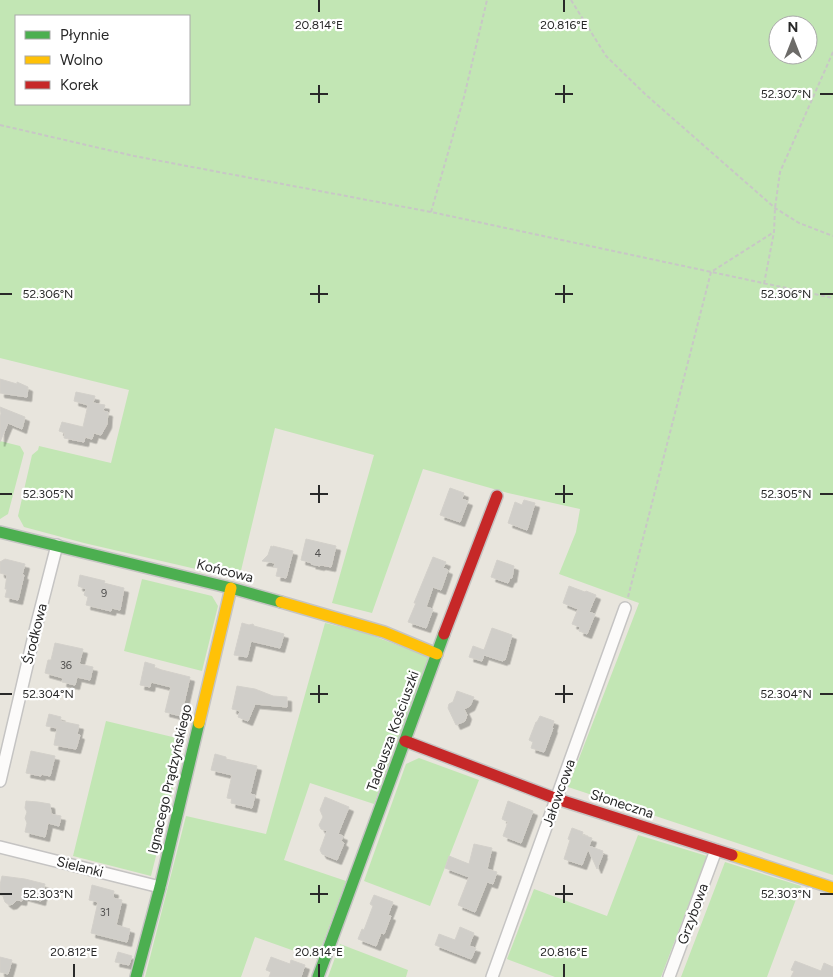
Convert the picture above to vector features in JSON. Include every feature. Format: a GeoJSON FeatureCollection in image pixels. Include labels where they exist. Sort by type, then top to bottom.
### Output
{"type":"FeatureCollection","features":[{"type":"Feature","properties":{"kind":"street","name":"Tadeusza Kościuszki"},"geometry":{"type":"LineString","coordinates":[[318,977],[497,496]]}},
{"type":"Feature","properties":{"kind":"street","name":"Końcowa"},"geometry":{"type":"LineString","coordinates":[[0,532],[231,588],[384,632],[437,654]]}},
{"type":"Feature","properties":{"kind":"street","name":"Środkowa"},"geometry":{"type":"LineString","coordinates":[[0,780],[57,546]]}},
{"type":"Feature","properties":{"kind":"street","name":"Ignacego Prądzyńskiego"},"geometry":{"type":"LineString","coordinates":[[136,977],[160,887],[231,588]]}},
{"type":"Feature","properties":{"kind":"street","name":"Jałowcowa"},"geometry":{"type":"LineString","coordinates":[[492,977],[625,608]]}},
{"type":"Feature","properties":{"kind":"street","name":"Słoneczna"},"geometry":{"type":"LineString","coordinates":[[405,742],[557,799],[833,888]]}},
{"type":"Feature","properties":{"kind":"street","name":"Sielanki"},"geometry":{"type":"LineString","coordinates":[[0,847],[160,887]]}},
{"type":"Feature","properties":{"kind":"street","name":"Grzybowa"},"geometry":{"type":"LineString","coordinates":[[669,977],[716,850]]}},
{"type":"Feature","properties":{"kind":"path"},"geometry":{"type":"LineString","coordinates":[[430,212],[464,97],[487,0]]}},
{"type":"Feature","properties":{"kind":"path"},"geometry":{"type":"LineString","coordinates":[[571,0],[606,56],[645,94],[775,208],[799,223],[833,236]]}},
{"type":"Feature","properties":{"kind":"path"},"geometry":{"type":"LineString","coordinates":[[764,284],[774,232],[780,172],[833,52]]}},
{"type":"Feature","properties":{"kind":"path"},"geometry":{"type":"LineString","coordinates":[[0,125],[134,156],[430,212],[833,298]]}},
{"type":"Feature","properties":{"kind":"path"},"geometry":{"type":"LineString","coordinates":[[625,608],[711,272],[774,232]]}},
{"type":"Feature","properties":{"kind":"green space"},"geometry":{"type":"Polygon","coordinates":[[[0,0],[833,0],[833,875],[568,787],[639,603],[559,574],[576,532],[580,509],[508,493],[423,469],[372,613],[332,603],[374,455],[275,428],[239,579],[24,527],[18,516],[32,455],[38,450],[39,446],[111,463],[129,390],[0,358],[0,0]]]}},
{"type":"Feature","properties":{"kind":"green space"},"geometry":{"type":"Polygon","coordinates":[[[0,441],[20,446],[24,453],[8,514],[0,519],[0,441]]]}},
{"type":"Feature","properties":{"kind":"green space"},"geometry":{"type":"Polygon","coordinates":[[[142,579],[212,596],[218,606],[202,671],[124,651],[142,579]]]}},
{"type":"Feature","properties":{"kind":"green space"},"geometry":{"type":"Polygon","coordinates":[[[325,623],[363,632],[429,657],[374,804],[310,783],[284,860],[346,881],[317,959],[255,937],[241,977],[145,977],[186,816],[266,834],[325,623]]]}},
{"type":"Feature","properties":{"kind":"green space"},"geometry":{"type":"Polygon","coordinates":[[[106,721],[185,740],[151,876],[73,856],[106,721]]]}},
{"type":"Feature","properties":{"kind":"green space"},"geometry":{"type":"Polygon","coordinates":[[[419,758],[479,780],[430,906],[364,881],[406,764],[419,758]]]}},
{"type":"Feature","properties":{"kind":"green space"},"geometry":{"type":"Polygon","coordinates":[[[638,835],[707,856],[661,977],[555,977],[507,959],[534,889],[607,916],[638,835]]]}},
{"type":"Feature","properties":{"kind":"green space"},"geometry":{"type":"Polygon","coordinates":[[[725,862],[801,886],[767,977],[681,977],[725,862]]]}},
{"type":"Feature","properties":{"kind":"green space"},"geometry":{"type":"Polygon","coordinates":[[[340,944],[408,970],[406,977],[328,977],[340,944]]]}},
{"type":"Feature","properties":{"kind":"building"},"geometry":{"type":"Polygon","coordinates":[[[0,379],[17,384],[17,382],[28,387],[27,397],[0,393],[0,379]]]}},
{"type":"Feature","properties":{"kind":"building"},"geometry":{"type":"Polygon","coordinates":[[[76,392],[95,396],[93,403],[105,405],[103,411],[108,412],[107,424],[101,435],[94,433],[92,439],[85,437],[84,442],[64,438],[65,433],[59,431],[62,422],[83,427],[88,405],[74,401],[76,392]]]}},
{"type":"Feature","properties":{"kind":"building"},"geometry":{"type":"Polygon","coordinates":[[[0,407],[25,417],[22,429],[8,423],[0,442],[1,414],[0,407]]]}},
{"type":"Feature","properties":{"kind":"building"},"geometry":{"type":"Polygon","coordinates":[[[450,488],[464,493],[462,499],[468,501],[460,522],[440,515],[450,488]]]}},
{"type":"Feature","properties":{"kind":"building"},"geometry":{"type":"Polygon","coordinates":[[[524,500],[535,503],[527,530],[508,523],[515,502],[522,505],[524,500]]]}},
{"type":"Feature","properties":{"kind":"building"},"geometry":{"type":"Polygon","coordinates":[[[306,539],[336,546],[331,567],[311,564],[301,560],[306,539]]]}},
{"type":"Feature","properties":{"kind":"building"},"geometry":{"type":"Polygon","coordinates":[[[271,546],[293,551],[286,578],[276,576],[278,568],[274,567],[275,563],[262,561],[268,555],[271,546]]]}},
{"type":"Feature","properties":{"kind":"building"},"geometry":{"type":"Polygon","coordinates":[[[433,557],[446,562],[443,568],[448,570],[441,590],[433,587],[426,607],[433,609],[426,628],[408,622],[433,557]]]}},
{"type":"Feature","properties":{"kind":"building"},"geometry":{"type":"Polygon","coordinates":[[[5,559],[25,564],[18,600],[5,597],[7,575],[0,573],[0,562],[5,559]]]}},
{"type":"Feature","properties":{"kind":"building"},"geometry":{"type":"Polygon","coordinates":[[[497,560],[514,566],[512,578],[510,578],[508,583],[491,577],[497,560]]]}},
{"type":"Feature","properties":{"kind":"building"},"geometry":{"type":"Polygon","coordinates":[[[80,575],[124,588],[120,610],[112,608],[111,611],[86,605],[88,597],[84,595],[86,589],[78,586],[80,575]]]}},
{"type":"Feature","properties":{"kind":"building"},"geometry":{"type":"Polygon","coordinates":[[[569,586],[596,595],[589,612],[595,614],[587,634],[579,631],[580,627],[572,624],[578,609],[563,603],[569,586]]]}},
{"type":"Feature","properties":{"kind":"building"},"geometry":{"type":"Polygon","coordinates":[[[242,623],[253,624],[254,626],[284,634],[280,648],[251,641],[247,657],[234,655],[242,623]]]}},
{"type":"Feature","properties":{"kind":"building"},"geometry":{"type":"Polygon","coordinates":[[[492,628],[512,635],[505,660],[484,655],[482,661],[469,657],[473,646],[484,650],[492,628]]]}},
{"type":"Feature","properties":{"kind":"building"},"geometry":{"type":"Polygon","coordinates":[[[55,643],[83,649],[79,664],[93,667],[90,680],[77,677],[75,685],[62,682],[63,678],[45,673],[48,660],[51,660],[55,643]]]}},
{"type":"Feature","properties":{"kind":"building"},"geometry":{"type":"Polygon","coordinates":[[[145,662],[155,665],[154,668],[190,677],[181,716],[165,712],[171,687],[151,682],[150,687],[140,685],[145,662]]]}},
{"type":"Feature","properties":{"kind":"building"},"geometry":{"type":"Polygon","coordinates":[[[237,686],[255,689],[273,696],[287,697],[287,707],[255,704],[248,721],[238,717],[240,711],[232,709],[237,686]]]}},
{"type":"Feature","properties":{"kind":"building"},"geometry":{"type":"Polygon","coordinates":[[[457,691],[474,697],[470,706],[464,709],[467,715],[465,721],[456,725],[448,708],[449,704],[453,702],[457,691]]]}},
{"type":"Feature","properties":{"kind":"building"},"geometry":{"type":"Polygon","coordinates":[[[49,714],[61,717],[60,721],[79,725],[77,734],[80,735],[76,749],[54,745],[57,728],[46,726],[49,714]]]}},
{"type":"Feature","properties":{"kind":"building"},"geometry":{"type":"Polygon","coordinates":[[[540,716],[554,721],[544,752],[531,748],[533,742],[529,740],[540,716]]]}},
{"type":"Feature","properties":{"kind":"building"},"geometry":{"type":"Polygon","coordinates":[[[31,751],[55,756],[50,776],[26,773],[31,751]]]}},
{"type":"Feature","properties":{"kind":"building"},"geometry":{"type":"Polygon","coordinates":[[[215,754],[226,757],[226,759],[257,766],[250,794],[255,795],[252,808],[231,803],[232,799],[227,798],[232,775],[211,770],[215,754]]]}},
{"type":"Feature","properties":{"kind":"building"},"geometry":{"type":"Polygon","coordinates":[[[325,797],[349,807],[338,834],[343,836],[341,841],[344,843],[337,860],[322,854],[320,850],[327,831],[321,829],[319,825],[323,817],[320,810],[325,797]]]}},
{"type":"Feature","properties":{"kind":"building"},"geometry":{"type":"Polygon","coordinates":[[[26,801],[50,804],[51,814],[61,816],[59,826],[48,823],[45,837],[25,832],[27,823],[25,818],[27,812],[25,808],[26,801]]]}},
{"type":"Feature","properties":{"kind":"building"},"geometry":{"type":"Polygon","coordinates":[[[508,801],[533,811],[521,843],[503,836],[508,822],[502,819],[508,801]]]}},
{"type":"Feature","properties":{"kind":"building"},"geometry":{"type":"Polygon","coordinates":[[[572,828],[583,832],[582,835],[592,838],[589,846],[603,851],[597,869],[588,849],[582,865],[564,859],[572,828]]]}},
{"type":"Feature","properties":{"kind":"building"},"geometry":{"type":"Polygon","coordinates":[[[474,844],[492,848],[487,869],[497,872],[493,884],[487,882],[475,912],[458,905],[469,877],[445,868],[449,856],[469,864],[474,844]]]}},
{"type":"Feature","properties":{"kind":"building"},"geometry":{"type":"Polygon","coordinates":[[[2,876],[45,884],[41,901],[23,896],[22,901],[17,900],[9,905],[5,902],[3,896],[0,895],[2,876]]]}},
{"type":"Feature","properties":{"kind":"building"},"geometry":{"type":"Polygon","coordinates":[[[92,885],[114,891],[113,898],[122,900],[116,925],[130,929],[127,942],[91,933],[98,902],[89,900],[92,885]]]}},
{"type":"Feature","properties":{"kind":"building"},"geometry":{"type":"Polygon","coordinates":[[[374,895],[393,902],[388,915],[391,916],[384,934],[381,933],[376,946],[358,939],[362,929],[364,930],[373,906],[370,904],[374,895]]]}},
{"type":"Feature","properties":{"kind":"building"},"geometry":{"type":"Polygon","coordinates":[[[460,927],[474,933],[469,946],[476,948],[471,959],[435,945],[439,934],[455,940],[460,927]]]}},
{"type":"Feature","properties":{"kind":"building"},"geometry":{"type":"Polygon","coordinates":[[[118,952],[132,956],[129,965],[115,962],[118,952]]]}},
{"type":"Feature","properties":{"kind":"building"},"geometry":{"type":"Polygon","coordinates":[[[0,957],[12,960],[8,974],[0,972],[0,957]]]}},
{"type":"Feature","properties":{"kind":"building"},"geometry":{"type":"Polygon","coordinates":[[[271,957],[290,964],[291,960],[305,965],[301,977],[269,977],[271,972],[266,970],[271,957]]]}},
{"type":"Feature","properties":{"kind":"building"},"geometry":{"type":"Polygon","coordinates":[[[795,961],[821,971],[824,963],[833,967],[833,977],[791,977],[794,971],[791,970],[795,961]]]}},
{"type":"Feature","properties":{"kind":"traffic: fast"},"geometry":{"type":"LineString","coordinates":[[0,532],[281,602]]}},
{"type":"Feature","properties":{"kind":"traffic: fast"},"geometry":{"type":"LineString","coordinates":[[318,977],[444,634]]}},
{"type":"Feature","properties":{"kind":"traffic: fast"},"geometry":{"type":"LineString","coordinates":[[136,977],[160,887],[199,723]]}},
{"type":"Feature","properties":{"kind":"traffic: slow"},"geometry":{"type":"LineString","coordinates":[[199,723],[231,588]]}},
{"type":"Feature","properties":{"kind":"traffic: slow"},"geometry":{"type":"LineString","coordinates":[[281,602],[384,632],[437,654]]}},
{"type":"Feature","properties":{"kind":"traffic: slow"},"geometry":{"type":"LineString","coordinates":[[732,855],[833,888]]}},
{"type":"Feature","properties":{"kind":"traffic: jam"},"geometry":{"type":"LineString","coordinates":[[444,634],[497,496]]}},
{"type":"Feature","properties":{"kind":"traffic: jam"},"geometry":{"type":"LineString","coordinates":[[405,741],[557,799],[732,855]]}}]}
